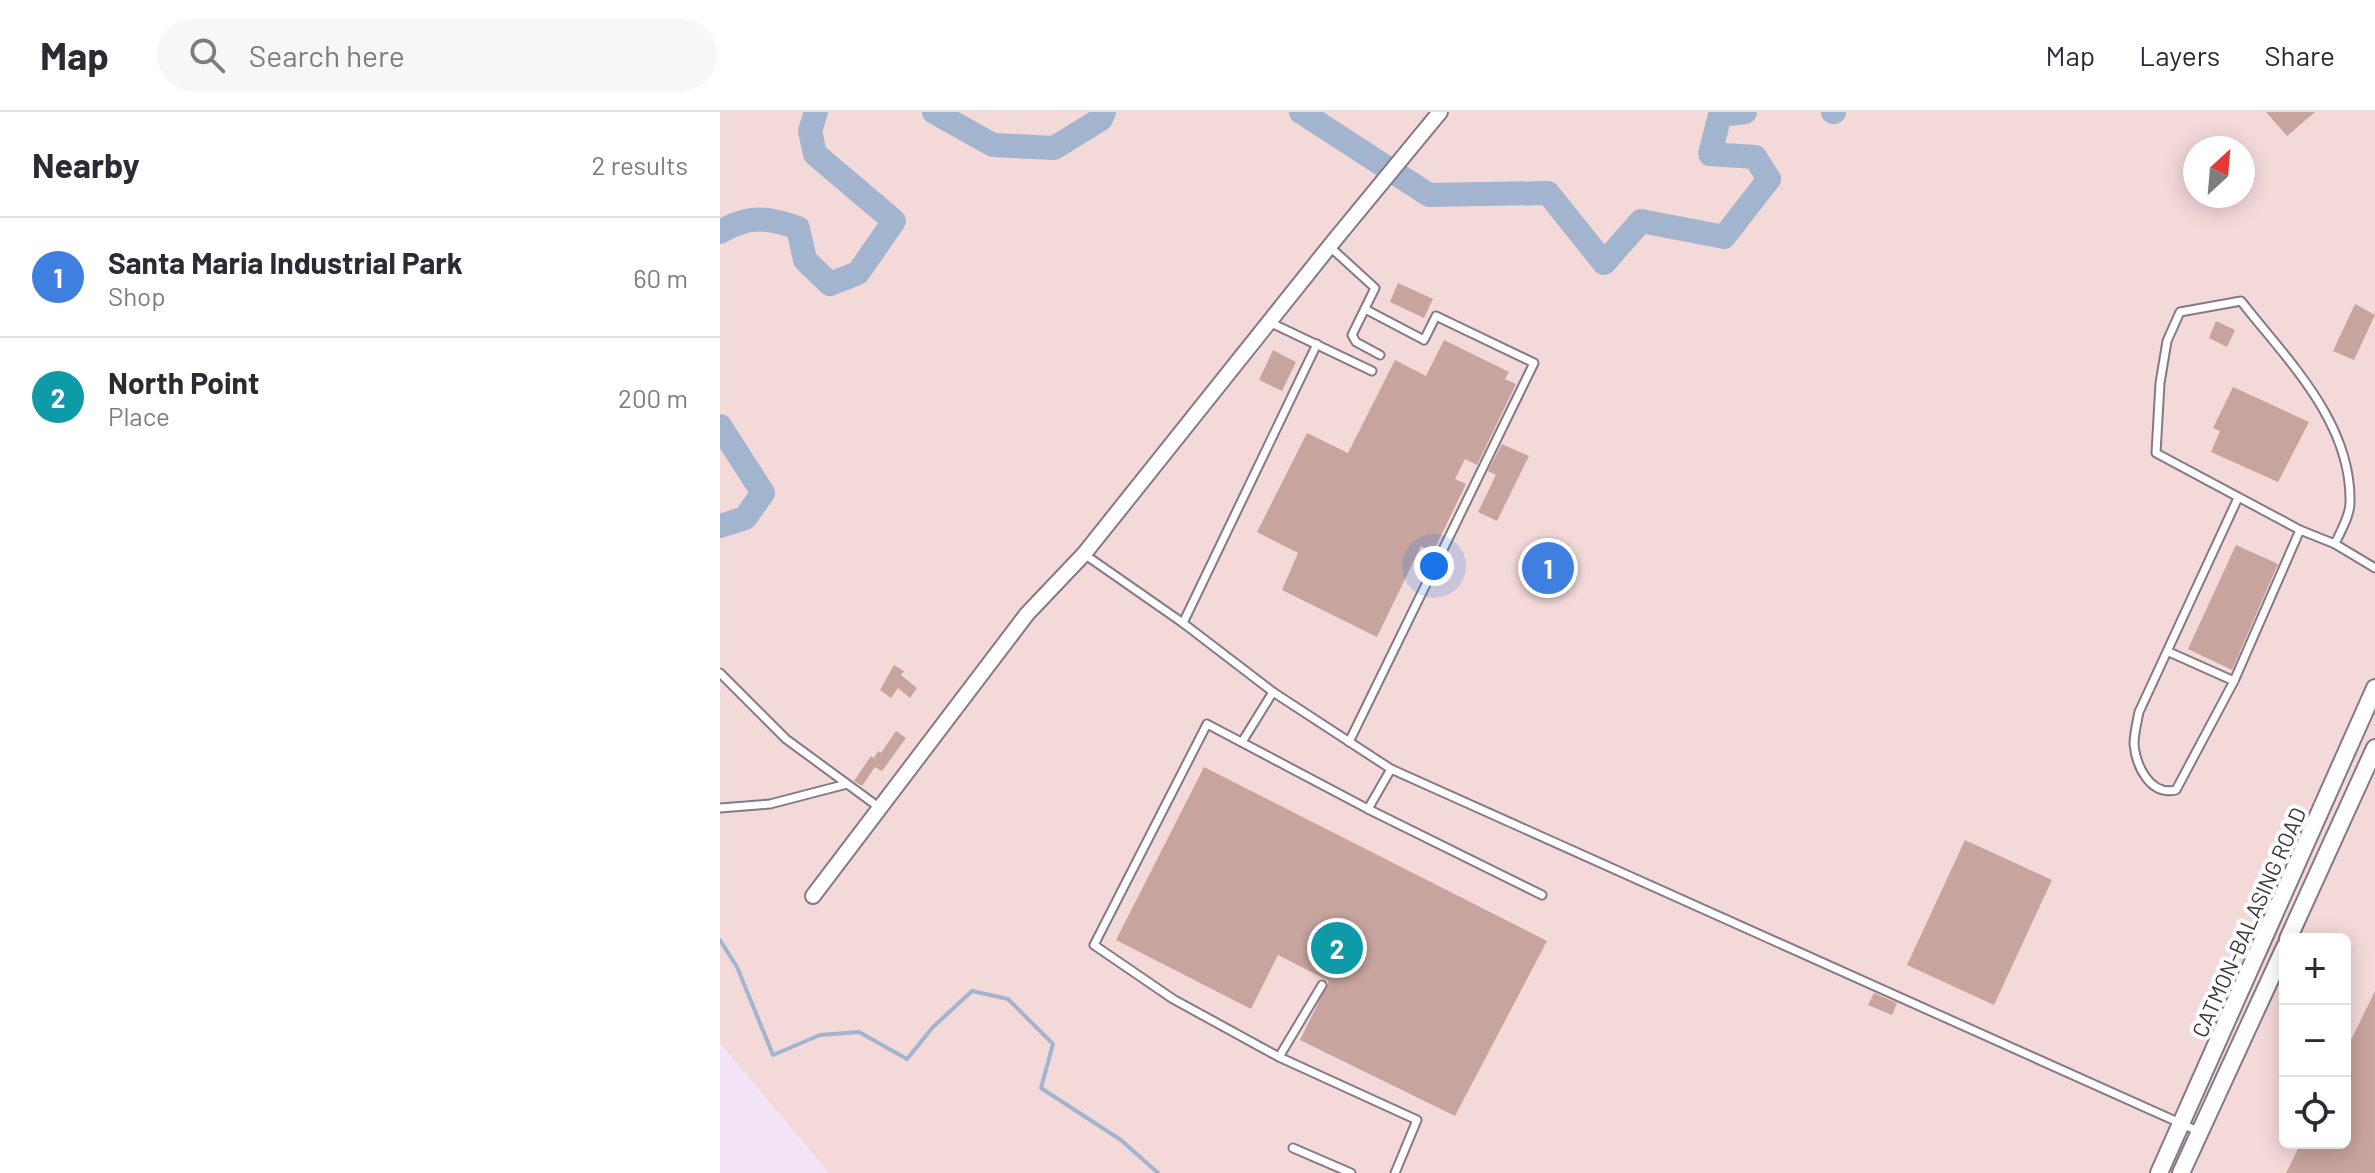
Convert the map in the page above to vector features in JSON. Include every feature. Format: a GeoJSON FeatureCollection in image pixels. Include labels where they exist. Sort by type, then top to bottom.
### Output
{"type":"FeatureCollection","features":[{"type":"Feature","properties":{"kind":"street"},"geometry":{"type":"LineString","coordinates":[[813,896],[1027,614],[1084,554],[1440,112]]}},
{"type":"Feature","properties":{"kind":"street","name":"CATMON-BALASING ROAD"},"geometry":{"type":"LineString","coordinates":[[2159,1173],[2375,688]]}},
{"type":"Feature","properties":{"kind":"street","name":"CATMON-BALASING ROAD"},"geometry":{"type":"LineString","coordinates":[[2291,933],[2375,748]]}},
{"type":"Feature","properties":{"kind":"street","name":"CATMON-BALASING ROAD"},"geometry":{"type":"LineString","coordinates":[[2181,1173],[2279,960]]}},
{"type":"Feature","properties":{"kind":"lane"},"geometry":{"type":"LineString","coordinates":[[1329,246],[1375,288],[1352,335],[1353,339],[1380,355]]}},
{"type":"Feature","properties":{"kind":"lane"},"geometry":{"type":"LineString","coordinates":[[2335,544],[2351,506],[2346,465],[2327,411],[2241,301],[2180,312],[2167,341],[2160,383],[2156,453],[2300,530],[2335,544],[2375,568]]}},
{"type":"Feature","properties":{"kind":"lane"},"geometry":{"type":"LineString","coordinates":[[1349,742],[1534,363],[1436,316],[1424,340],[1365,309]]}},
{"type":"Feature","properties":{"kind":"lane"},"geometry":{"type":"LineString","coordinates":[[1269,322],[1372,371]]}},
{"type":"Feature","properties":{"kind":"lane"},"geometry":{"type":"LineString","coordinates":[[1183,623],[1317,344]]}},
{"type":"Feature","properties":{"kind":"lane"},"geometry":{"type":"LineString","coordinates":[[2238,498],[2139,712],[2134,743],[2142,773],[2151,784],[2167,792],[2176,790],[2234,681],[2300,530]]}},
{"type":"Feature","properties":{"kind":"lane"},"geometry":{"type":"LineString","coordinates":[[1084,554],[1183,623],[1273,692],[1391,769],[2201,1132]]}},
{"type":"Feature","properties":{"kind":"lane"},"geometry":{"type":"LineString","coordinates":[[2169,652],[2234,681]]}},
{"type":"Feature","properties":{"kind":"lane"},"geometry":{"type":"LineString","coordinates":[[720,673],[786,739],[880,808]]}},
{"type":"Feature","properties":{"kind":"lane"},"geometry":{"type":"LineString","coordinates":[[1242,742],[1273,692]]}},
{"type":"Feature","properties":{"kind":"lane"},"geometry":{"type":"LineString","coordinates":[[1395,1173],[1417,1120],[1279,1057],[1173,999],[1094,945],[1207,724],[1368,809],[1542,895]]}},
{"type":"Feature","properties":{"kind":"lane"},"geometry":{"type":"LineString","coordinates":[[1368,809],[1391,769]]}},
{"type":"Feature","properties":{"kind":"lane"},"geometry":{"type":"LineString","coordinates":[[720,808],[770,804],[847,784]]}},
{"type":"Feature","properties":{"kind":"lane"},"geometry":{"type":"LineString","coordinates":[[1279,1057],[1322,985]]}},
{"type":"Feature","properties":{"kind":"lane"},"geometry":{"type":"LineString","coordinates":[[1293,1148],[1351,1173]]}},
{"type":"Feature","properties":{"kind":"shaded area"},"geometry":{"type":"Polygon","coordinates":[[[720,112],[2375,112],[2375,1173],[829,1173],[720,1043],[720,112]]]}},
{"type":"Feature","properties":{"kind":"building"},"geometry":{"type":"Polygon","coordinates":[[[2266,112],[2315,112],[2287,136],[2266,112]]]}},
{"type":"Feature","properties":{"kind":"building"},"geometry":{"type":"Polygon","coordinates":[[[1398,283],[1433,299],[1424,318],[1390,302],[1398,283]]]}},
{"type":"Feature","properties":{"kind":"building"},"geometry":{"type":"Polygon","coordinates":[[[2355,304],[2375,315],[2354,360],[2333,351],[2355,304]]]}},
{"type":"Feature","properties":{"kind":"building"},"geometry":{"type":"Polygon","coordinates":[[[2216,321],[2235,330],[2227,347],[2209,338],[2216,321]]]}},
{"type":"Feature","properties":{"kind":"building"},"geometry":{"type":"Polygon","coordinates":[[[1444,340],[1509,372],[1505,379],[1516,384],[1477,465],[1465,459],[1455,479],[1466,484],[1433,552],[1421,546],[1377,637],[1282,590],[1298,553],[1257,532],[1307,433],[1348,453],[1395,360],[1426,376],[1444,340]]]}},
{"type":"Feature","properties":{"kind":"building"},"geometry":{"type":"Polygon","coordinates":[[[1273,350],[1296,362],[1282,391],[1259,380],[1273,350]]]}},
{"type":"Feature","properties":{"kind":"building"},"geometry":{"type":"Polygon","coordinates":[[[2233,387],[2309,422],[2278,482],[2211,452],[2220,431],[2213,428],[2233,387]]]}},
{"type":"Feature","properties":{"kind":"building"},"geometry":{"type":"Polygon","coordinates":[[[1502,444],[1529,456],[1497,521],[1478,512],[1496,475],[1488,471],[1502,444]]]}},
{"type":"Feature","properties":{"kind":"building"},"geometry":{"type":"Polygon","coordinates":[[[2236,545],[2278,564],[2232,670],[2188,649],[2236,545]]]}},
{"type":"Feature","properties":{"kind":"building"},"geometry":{"type":"Polygon","coordinates":[[[894,665],[904,671],[901,675],[917,688],[910,698],[898,688],[891,698],[880,690],[894,665]]]}},
{"type":"Feature","properties":{"kind":"building"},"geometry":{"type":"Polygon","coordinates":[[[896,731],[906,738],[882,771],[875,767],[862,786],[854,781],[871,756],[874,758],[878,751],[881,753],[896,731]]]}},
{"type":"Feature","properties":{"kind":"building"},"geometry":{"type":"Polygon","coordinates":[[[1204,767],[1547,941],[1455,1116],[1300,1040],[1329,981],[1278,955],[1251,1009],[1116,940],[1204,767]]]}},
{"type":"Feature","properties":{"kind":"building"},"geometry":{"type":"Polygon","coordinates":[[[1965,840],[2052,880],[1994,1005],[1907,965],[1965,840]]]}},
{"type":"Feature","properties":{"kind":"building"},"geometry":{"type":"Polygon","coordinates":[[[2375,991],[2375,1173],[2286,1173],[2298,1149],[2351,1149],[2351,1040],[2375,991]]]}},
{"type":"Feature","properties":{"kind":"building"},"geometry":{"type":"Polygon","coordinates":[[[1874,993],[1897,1003],[1892,1015],[1868,1005],[1874,993]]]}},
{"type":"Feature","properties":{"kind":"waterway"},"geometry":{"type":"LineString","coordinates":[[720,232],[749,220],[787,224],[798,228],[805,260],[830,284],[858,273],[894,221],[815,154],[810,131],[816,112]]}},
{"type":"Feature","properties":{"kind":"waterway"},"geometry":{"type":"LineString","coordinates":[[934,112],[993,145],[1054,148],[1101,119],[1104,112]]}},
{"type":"Feature","properties":{"kind":"waterway"},"geometry":{"type":"LineString","coordinates":[[1301,112],[1429,195],[1548,193],[1604,263],[1641,221],[1724,237],[1769,179],[1755,157],[1710,154],[1720,115],[1745,112]]}},
{"type":"Feature","properties":{"kind":"waterway"},"geometry":{"type":"LineString","coordinates":[[720,426],[763,493],[745,518],[720,526]]}},
{"type":"Feature","properties":{"kind":"waterway"},"geometry":{"type":"LineString","coordinates":[[720,940],[737,967],[773,1055],[820,1035],[859,1032],[907,1059],[933,1027],[972,991],[1008,999],[1053,1044],[1041,1088],[1121,1140],[1158,1173]]}},
{"type":"Feature","properties":{"kind":"place","name":"Santa Maria Industrial Park"},"geometry":{"type":"Point","coordinates":[1548,568]}},
{"type":"Feature","properties":{"kind":"place","name":"North Point"},"geometry":{"type":"Point","coordinates":[1337,948]}}]}
